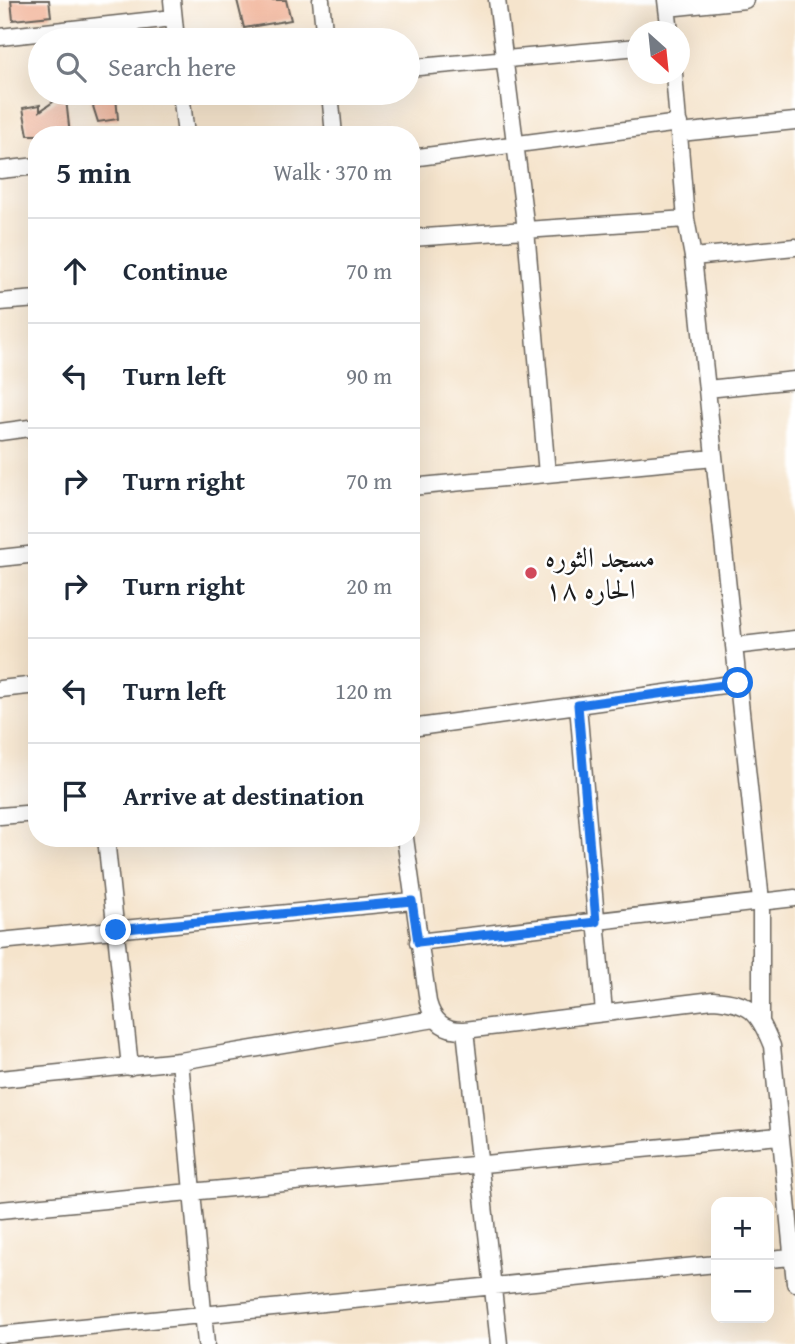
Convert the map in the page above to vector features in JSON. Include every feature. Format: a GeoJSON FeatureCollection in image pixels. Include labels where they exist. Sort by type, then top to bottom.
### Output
{"type":"FeatureCollection","features":[{"type":"Feature","properties":{"kind":"street"},"geometry":{"type":"LineString","coordinates":[[172,0],[174,28]]}},
{"type":"Feature","properties":{"kind":"street"},"geometry":{"type":"LineString","coordinates":[[321,0],[324,28]]}},
{"type":"Feature","properties":{"kind":"street"},"geometry":{"type":"LineString","coordinates":[[497,0],[526,230],[547,474]]}},
{"type":"Feature","properties":{"kind":"street"},"geometry":{"type":"LineString","coordinates":[[667,4],[745,0]]}},
{"type":"Feature","properties":{"kind":"street"},"geometry":{"type":"LineString","coordinates":[[82,28],[173,18]]}},
{"type":"Feature","properties":{"kind":"street"},"geometry":{"type":"LineString","coordinates":[[0,37],[28,34]]}},
{"type":"Feature","properties":{"kind":"street"},"geometry":{"type":"LineString","coordinates":[[420,67],[627,48]]}},
{"type":"Feature","properties":{"kind":"street"},"geometry":{"type":"LineString","coordinates":[[675,84],[686,219],[693,257],[761,901],[761,1022]]}},
{"type":"Feature","properties":{"kind":"street"},"geometry":{"type":"LineString","coordinates":[[182,105],[185,126]]}},
{"type":"Feature","properties":{"kind":"street"},"geometry":{"type":"LineString","coordinates":[[331,105],[333,126]]}},
{"type":"Feature","properties":{"kind":"street"},"geometry":{"type":"LineString","coordinates":[[420,157],[680,128],[795,121]]}},
{"type":"Feature","properties":{"kind":"street"},"geometry":{"type":"LineString","coordinates":[[0,170],[28,167]]}},
{"type":"Feature","properties":{"kind":"street"},"geometry":{"type":"LineString","coordinates":[[420,237],[686,219]]}},
{"type":"Feature","properties":{"kind":"street"},"geometry":{"type":"LineString","coordinates":[[693,257],[795,247]]}},
{"type":"Feature","properties":{"kind":"street"},"geometry":{"type":"LineString","coordinates":[[0,302],[28,300]]}},
{"type":"Feature","properties":{"kind":"street"},"geometry":{"type":"LineString","coordinates":[[707,389],[795,380]]}},
{"type":"Feature","properties":{"kind":"street"},"geometry":{"type":"LineString","coordinates":[[0,432],[28,428]]}},
{"type":"Feature","properties":{"kind":"street"},"geometry":{"type":"LineString","coordinates":[[420,485],[715,458]]}},
{"type":"Feature","properties":{"kind":"street"},"geometry":{"type":"LineString","coordinates":[[0,558],[28,555]]}},
{"type":"Feature","properties":{"kind":"street"},"geometry":{"type":"LineString","coordinates":[[734,646],[795,639]]}},
{"type":"Feature","properties":{"kind":"street"},"geometry":{"type":"LineString","coordinates":[[420,727],[738,683]]}},
{"type":"Feature","properties":{"kind":"street"},"geometry":{"type":"LineString","coordinates":[[0,689],[28,686]]}},
{"type":"Feature","properties":{"kind":"street"},"geometry":{"type":"LineString","coordinates":[[578,705],[604,1013]]}},
{"type":"Feature","properties":{"kind":"street"},"geometry":{"type":"LineString","coordinates":[[0,816],[28,814]]}},
{"type":"Feature","properties":{"kind":"street"},"geometry":{"type":"LineString","coordinates":[[107,847],[131,1067]]}},
{"type":"Feature","properties":{"kind":"street"},"geometry":{"type":"LineString","coordinates":[[406,847],[428,1002],[435,1019],[443,1027],[465,1030],[713,999],[736,1002],[751,1008],[772,1046],[785,1141],[795,1283]]}},
{"type":"Feature","properties":{"kind":"street"},"geometry":{"type":"LineString","coordinates":[[418,942],[795,898]]}},
{"type":"Feature","properties":{"kind":"street"},"geometry":{"type":"LineString","coordinates":[[0,941],[412,901]]}},
{"type":"Feature","properties":{"kind":"street"},"geometry":{"type":"LineString","coordinates":[[0,1079],[180,1061],[435,1019]]}},
{"type":"Feature","properties":{"kind":"street"},"geometry":{"type":"LineString","coordinates":[[465,1030],[499,1344]]}},
{"type":"Feature","properties":{"kind":"street"},"geometry":{"type":"LineString","coordinates":[[180,1061],[206,1344]]}},
{"type":"Feature","properties":{"kind":"street"},"geometry":{"type":"LineString","coordinates":[[0,1210],[479,1165],[785,1141]]}},
{"type":"Feature","properties":{"kind":"street"},"geometry":{"type":"LineString","coordinates":[[774,1259],[792,1257]]}},
{"type":"Feature","properties":{"kind":"street"},"geometry":{"type":"LineString","coordinates":[[0,1335],[711,1264]]}},
{"type":"Feature","properties":{"kind":"building"},"geometry":{"type":"Polygon","coordinates":[[[11,0],[49,0],[51,16],[13,20],[11,0]]]}},
{"type":"Feature","properties":{"kind":"building"},"geometry":{"type":"Polygon","coordinates":[[[237,0],[286,0],[291,20],[244,28],[237,0]]]}},
{"type":"Feature","properties":{"kind":"building"},"geometry":{"type":"Polygon","coordinates":[[[40,105],[40,111],[49,105],[67,105],[69,126],[28,126],[28,135],[23,108],[40,105]]]}},
{"type":"Feature","properties":{"kind":"building"},"geometry":{"type":"Polygon","coordinates":[[[93,105],[117,105],[118,119],[98,122],[93,105]]]}},
{"type":"Feature","properties":{"kind":"place","name":"مسجد الثوره الحاره ١٨"},"geometry":{"type":"Point","coordinates":[531,573]}},
{"type":"Feature","properties":{"kind":"route"},"geometry":{"type":"LineString","coordinates":[[116,930],[412,901],[418,942],[596,922],[578,705],[738,683]]}}]}
